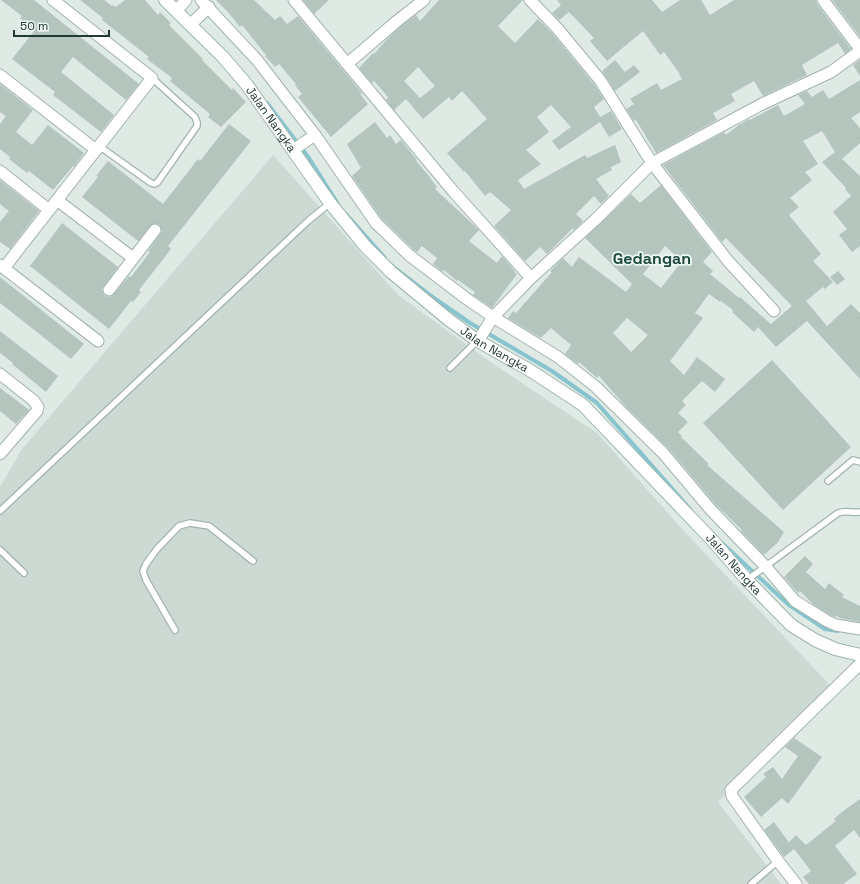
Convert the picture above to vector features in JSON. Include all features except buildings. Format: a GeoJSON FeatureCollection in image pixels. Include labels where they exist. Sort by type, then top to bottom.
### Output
{"type":"FeatureCollection","features":[{"type":"Feature","properties":{"kind":"street"},"geometry":{"type":"LineString","coordinates":[[53,0],[152,78],[57,200],[2,267],[98,341]]}},
{"type":"Feature","properties":{"kind":"street","name":"Jalan Nangka"},"geometry":{"type":"LineString","coordinates":[[165,0],[192,23],[247,85],[295,149],[330,203],[365,246],[391,272],[449,320],[486,328],[536,375],[583,405],[791,625],[815,640],[860,662]]}},
{"type":"Feature","properties":{"kind":"street"},"geometry":{"type":"LineString","coordinates":[[177,10],[186,0]]}},
{"type":"Feature","properties":{"kind":"street"},"geometry":{"type":"LineString","coordinates":[[294,0],[453,191],[531,278]]}},
{"type":"Feature","properties":{"kind":"street"},"geometry":{"type":"LineString","coordinates":[[347,64],[396,21],[424,0]]}},
{"type":"Feature","properties":{"kind":"street"},"geometry":{"type":"LineString","coordinates":[[530,0],[557,28],[600,80],[652,163],[728,261],[774,311]]}},
{"type":"Feature","properties":{"kind":"street"},"geometry":{"type":"LineString","coordinates":[[486,328],[531,278],[594,220],[652,163],[762,104],[831,72],[860,50],[823,0]]}},
{"type":"Feature","properties":{"kind":"street"},"geometry":{"type":"LineString","coordinates":[[192,23],[205,6],[257,60],[376,223],[409,254],[467,299],[486,328],[558,357],[596,387],[663,453],[711,510],[795,600],[831,623],[860,630]]}},
{"type":"Feature","properties":{"kind":"street"},"geometry":{"type":"LineString","coordinates":[[0,75],[98,148]]}},
{"type":"Feature","properties":{"kind":"street"},"geometry":{"type":"LineString","coordinates":[[295,149],[313,136]]}},
{"type":"Feature","properties":{"kind":"street"},"geometry":{"type":"LineString","coordinates":[[0,171],[49,210]]}},
{"type":"Feature","properties":{"kind":"street"},"geometry":{"type":"LineString","coordinates":[[57,200],[133,258]]}},
{"type":"Feature","properties":{"kind":"street"},"geometry":{"type":"LineString","coordinates":[[109,290],[155,230]]}},
{"type":"Feature","properties":{"kind":"street"},"geometry":{"type":"LineString","coordinates":[[0,374],[33,400],[38,407],[37,411],[0,454]]}},
{"type":"Feature","properties":{"kind":"street"},"geometry":{"type":"LineString","coordinates":[[796,884],[732,796],[731,790],[860,662]]}},
{"type":"Feature","properties":{"kind":"lane"},"geometry":{"type":"LineString","coordinates":[[98,148],[151,183],[157,183],[197,126],[197,122],[195,117],[152,78]]}},
{"type":"Feature","properties":{"kind":"lane"},"geometry":{"type":"LineString","coordinates":[[0,511],[308,221],[330,203]]}},
{"type":"Feature","properties":{"kind":"lane"},"geometry":{"type":"LineString","coordinates":[[450,368],[486,328]]}},
{"type":"Feature","properties":{"kind":"lane"},"geometry":{"type":"LineString","coordinates":[[828,481],[854,460],[860,462]]}},
{"type":"Feature","properties":{"kind":"lane"},"geometry":{"type":"LineString","coordinates":[[749,579],[838,513],[847,511],[854,513],[860,512]]}},
{"type":"Feature","properties":{"kind":"lane"},"geometry":{"type":"LineString","coordinates":[[174,630],[146,580],[143,571],[146,564],[157,549],[180,526],[190,523],[209,526],[253,561]]}},
{"type":"Feature","properties":{"kind":"lane"},"geometry":{"type":"LineString","coordinates":[[0,550],[24,573]]}},
{"type":"Feature","properties":{"kind":"lane"},"geometry":{"type":"LineString","coordinates":[[751,884],[778,861]]}},
{"type":"Feature","properties":{"kind":"shaded area"},"geometry":{"type":"Polygon","coordinates":[[[273,155],[398,295],[492,363],[597,433],[683,530],[830,685],[718,802],[781,884],[0,884],[0,487],[22,449],[273,155]]]}},
{"type":"Feature","properties":{"kind":"waterway"},"geometry":{"type":"LineString","coordinates":[[267,103],[309,158],[338,204]]}},
{"type":"Feature","properties":{"kind":"waterway"},"geometry":{"type":"LineString","coordinates":[[346,214],[385,258]]}},
{"type":"Feature","properties":{"kind":"waterway"},"geometry":{"type":"LineString","coordinates":[[391,265],[470,323],[552,371],[597,403],[690,509]]}},
{"type":"Feature","properties":{"kind":"waterway"},"geometry":{"type":"LineString","coordinates":[[722,543],[789,605],[825,629],[838,631]]}},
{"type":"Feature","properties":{"kind":"district","name":"Gedangan"},"geometry":{"type":"Point","coordinates":[652,258]}}]}
